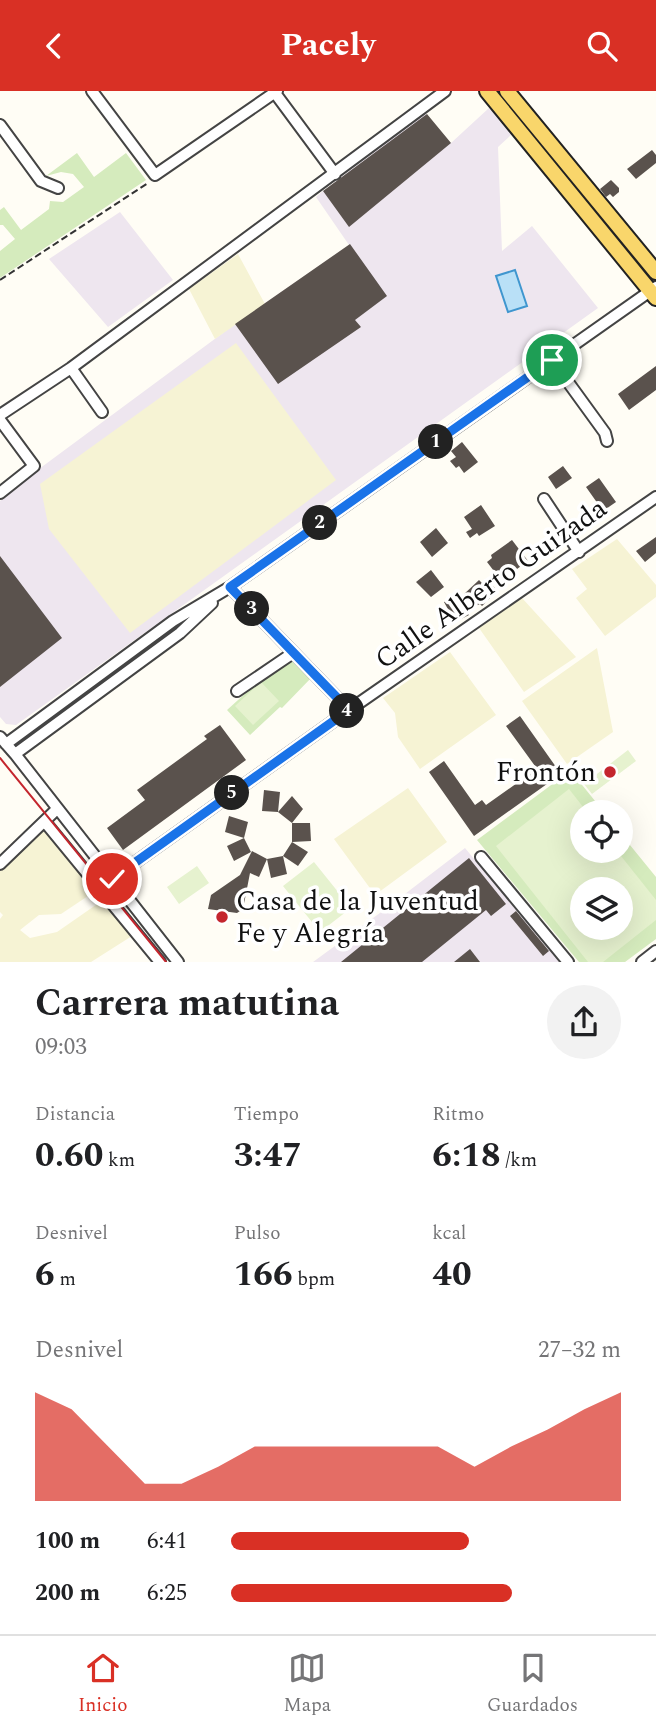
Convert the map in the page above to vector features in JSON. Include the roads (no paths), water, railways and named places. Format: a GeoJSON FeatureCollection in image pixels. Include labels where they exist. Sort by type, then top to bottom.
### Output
{"type":"FeatureCollection","features":[{"type":"Feature","properties":{"kind":"main road"},"geometry":{"type":"LineString","coordinates":[[487,91],[523,123],[656,272]]}},
{"type":"Feature","properties":{"kind":"main road"},"geometry":{"type":"LineString","coordinates":[[507,91],[523,123],[654,292]]}},
{"type":"Feature","properties":{"kind":"street"},"geometry":{"type":"LineString","coordinates":[[92,91],[155,174],[276,92],[335,174]]}},
{"type":"Feature","properties":{"kind":"street"},"geometry":{"type":"LineString","coordinates":[[0,493],[34,466],[0,417],[71,368],[445,91]]}},
{"type":"Feature","properties":{"kind":"street"},"geometry":{"type":"LineString","coordinates":[[0,125],[41,181],[58,188]]}},
{"type":"Feature","properties":{"kind":"street"},"geometry":{"type":"LineString","coordinates":[[178,962],[3,741],[173,621],[230,587],[552,360],[654,292]]}},
{"type":"Feature","properties":{"kind":"street"},"geometry":{"type":"LineString","coordinates":[[552,360],[605,433],[607,441]]}},
{"type":"Feature","properties":{"kind":"street"},"geometry":{"type":"LineString","coordinates":[[71,368],[102,412]]}},
{"type":"Feature","properties":{"kind":"street","name":"Calle Alberto Guizada"},"geometry":{"type":"LineString","coordinates":[[112,879],[349,710],[656,497]]}},
{"type":"Feature","properties":{"kind":"street"},"geometry":{"type":"LineString","coordinates":[[544,499],[579,552]]}},
{"type":"Feature","properties":{"kind":"street"},"geometry":{"type":"LineString","coordinates":[[230,587],[349,710]]}},
{"type":"Feature","properties":{"kind":"street"},"geometry":{"type":"LineString","coordinates":[[15,754],[180,633],[230,587]]}},
{"type":"Feature","properties":{"kind":"street"},"geometry":{"type":"LineString","coordinates":[[237,691],[293,653]]}},
{"type":"Feature","properties":{"kind":"street"},"geometry":{"type":"LineString","coordinates":[[0,864],[57,809]]}},
{"type":"Feature","properties":{"kind":"street"},"geometry":{"type":"LineString","coordinates":[[44,822],[160,962]]}},
{"type":"Feature","properties":{"kind":"street"},"geometry":{"type":"LineString","coordinates":[[481,857],[568,962]]}},
{"type":"Feature","properties":{"kind":"street"},"geometry":{"type":"LineString","coordinates":[[642,962],[656,951]]}},
{"type":"Feature","properties":{"kind":"water"},"geometry":{"type":"Polygon","coordinates":[[[515,270],[527,306],[508,312],[496,276],[515,270]]]}},
{"type":"Feature","properties":{"kind":"tram line"},"geometry":{"type":"LineString","coordinates":[[0,758],[166,962]]}},
{"type":"Feature","properties":{"kind":"place","name":"Frontón"},"geometry":{"type":"Point","coordinates":[610,772]}},
{"type":"Feature","properties":{"kind":"place","name":"Casa de la Juventud Fe y Alegría"},"geometry":{"type":"Point","coordinates":[222,917]}}]}
